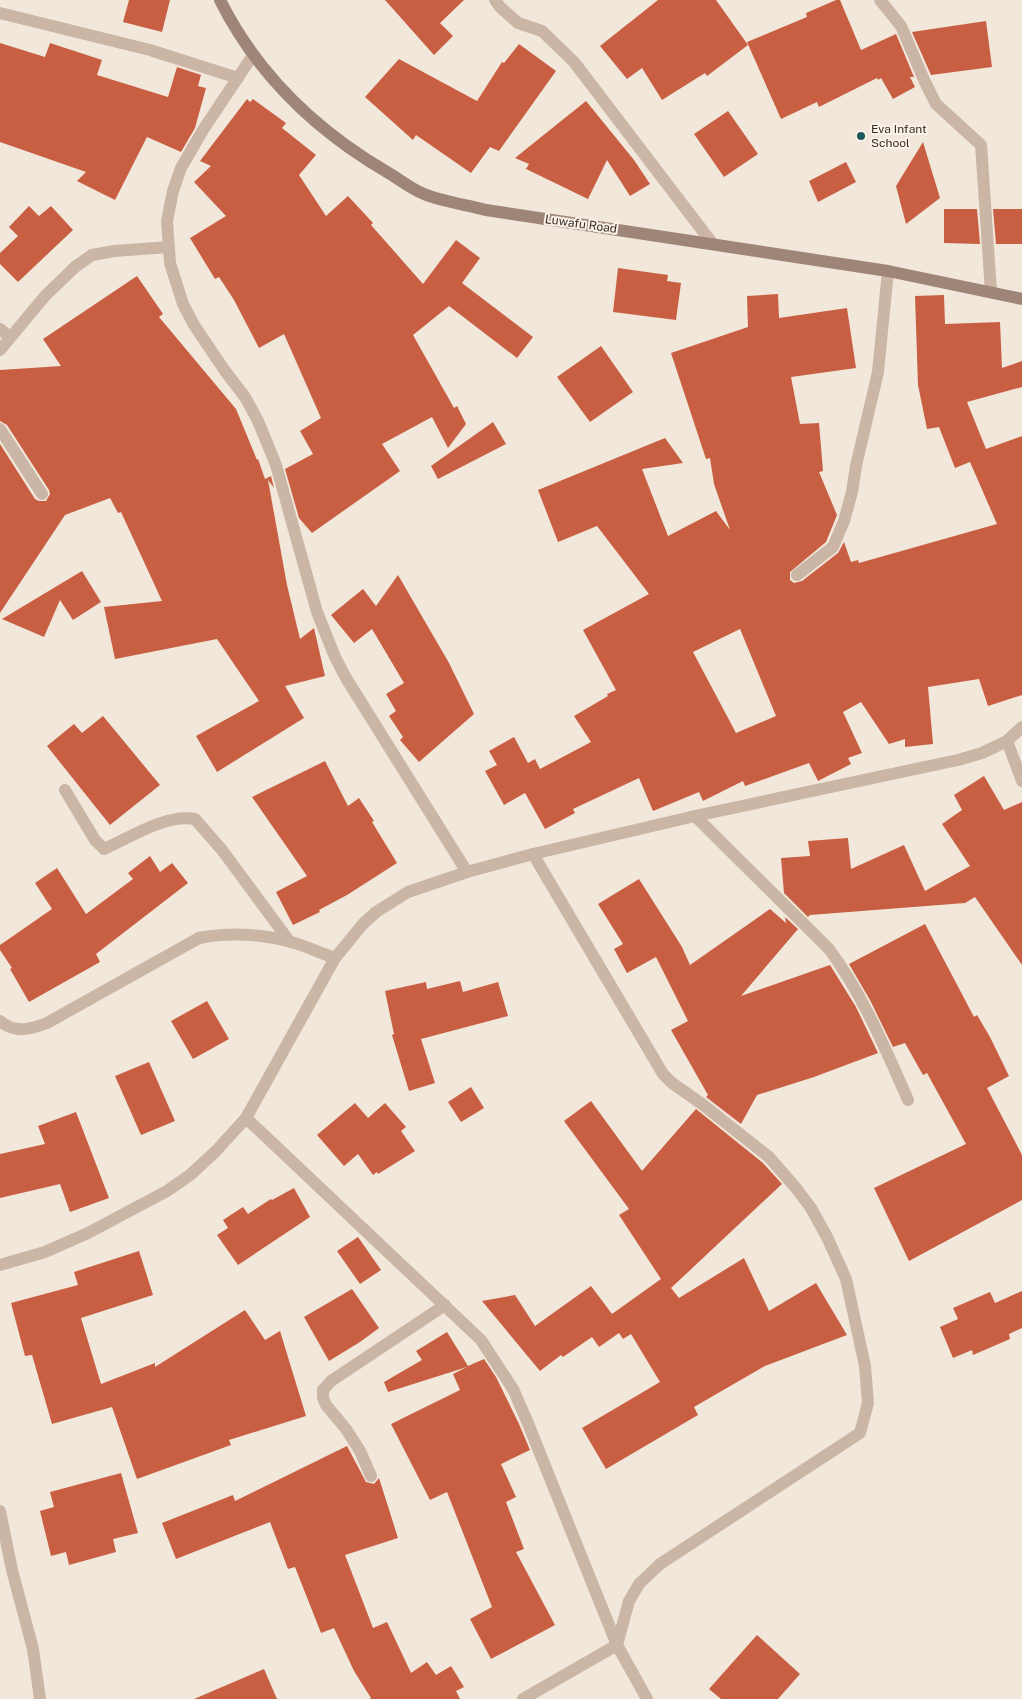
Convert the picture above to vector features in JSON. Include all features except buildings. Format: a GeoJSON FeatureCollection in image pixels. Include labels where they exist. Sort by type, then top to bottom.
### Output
{"type":"FeatureCollection","features":[{"type":"Feature","properties":{"kind":"street","name":"Luwafu Road"},"geometry":{"type":"LineString","coordinates":[[220,0],[230,20],[253,55],[281,89],[340,142],[424,194],[486,210],[888,271],[1022,299]]}},
{"type":"Feature","properties":{"kind":"street"},"geometry":{"type":"LineString","coordinates":[[495,0],[518,23],[542,31],[574,62],[712,243]]}},
{"type":"Feature","properties":{"kind":"street"},"geometry":{"type":"LineString","coordinates":[[880,0],[901,26],[936,104],[981,145],[991,292]]}},
{"type":"Feature","properties":{"kind":"street"},"geometry":{"type":"LineString","coordinates":[[0,13],[150,50],[238,78]]}},
{"type":"Feature","properties":{"kind":"street"},"geometry":{"type":"LineString","coordinates":[[253,55],[203,130],[181,168],[173,191],[168,221],[170,263],[183,304],[194,325],[245,397],[258,421],[276,465],[317,612],[335,657],[346,678],[467,872]]}},
{"type":"Feature","properties":{"kind":"street"},"geometry":{"type":"LineString","coordinates":[[0,350],[5,333],[75,267],[92,256],[114,251],[169,247]]}},
{"type":"Feature","properties":{"kind":"street"},"geometry":{"type":"LineString","coordinates":[[797,575],[833,547],[844,521],[878,372],[888,271]]}},
{"type":"Feature","properties":{"kind":"street"},"geometry":{"type":"LineString","coordinates":[[0,429],[42,494]]}},
{"type":"Feature","properties":{"kind":"street"},"geometry":{"type":"LineString","coordinates":[[0,1265],[45,1252],[79,1237],[166,1191],[190,1175],[216,1151],[246,1118],[335,958],[363,924],[376,912],[408,892],[467,872],[533,854],[695,816],[958,760],[982,753],[1007,741],[1022,726]]}},
{"type":"Feature","properties":{"kind":"street"},"geometry":{"type":"LineString","coordinates":[[1007,741],[1022,781]]}},
{"type":"Feature","properties":{"kind":"street"},"geometry":{"type":"LineString","coordinates":[[65,790],[95,840],[104,850],[168,820],[195,819],[222,850],[290,942]]}},
{"type":"Feature","properties":{"kind":"street"},"geometry":{"type":"LineString","coordinates":[[695,816],[746,865],[832,954],[854,986],[908,1100]]}},
{"type":"Feature","properties":{"kind":"street"},"geometry":{"type":"LineString","coordinates":[[523,1699],[617,1645],[629,1601],[638,1584],[660,1564],[860,1433],[868,1403],[865,1366],[846,1279],[827,1237],[811,1208],[769,1157],[672,1083],[663,1074],[533,854]]}},
{"type":"Feature","properties":{"kind":"street"},"geometry":{"type":"LineString","coordinates":[[0,1021],[18,1030],[32,1029],[199,938],[220,934],[240,934],[290,942],[335,958]]}},
{"type":"Feature","properties":{"kind":"street"},"geometry":{"type":"LineString","coordinates":[[246,1118],[481,1340],[512,1389],[528,1422],[617,1645],[647,1699]]}},
{"type":"Feature","properties":{"kind":"street"},"geometry":{"type":"LineString","coordinates":[[371,1476],[360,1451],[346,1429],[326,1405],[323,1398],[323,1390],[331,1381],[444,1305]]}},
{"type":"Feature","properties":{"kind":"street"},"geometry":{"type":"LineString","coordinates":[[0,1511],[12,1570],[32,1649],[39,1682],[40,1699]]}},
{"type":"Feature","properties":{"kind":"place","name":"Eva Infant School"},"geometry":{"type":"Point","coordinates":[861,136]}}]}
